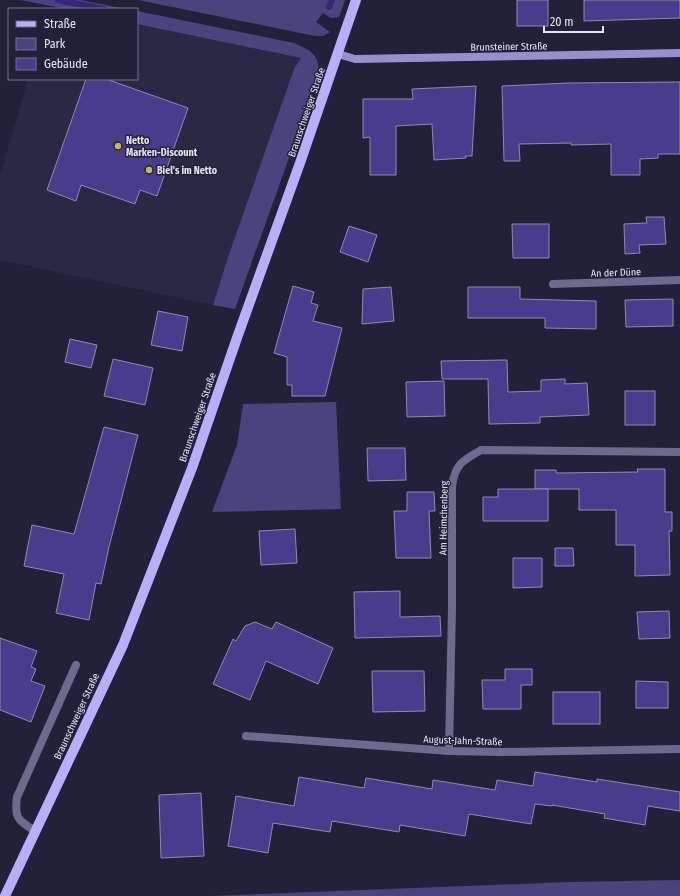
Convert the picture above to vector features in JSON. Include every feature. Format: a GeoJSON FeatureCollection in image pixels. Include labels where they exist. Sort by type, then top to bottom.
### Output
{"type":"FeatureCollection","features":[{"type":"Feature","properties":{"kind":"main road","name":"Braunschweiger Straße"},"geometry":{"type":"LineString","coordinates":[[4,896],[123,645],[140,603],[192,468],[356,0]]}},
{"type":"Feature","properties":{"kind":"street","name":"Brunsteiner Straße"},"geometry":{"type":"LineString","coordinates":[[338,54],[355,59],[680,53]]}},
{"type":"Feature","properties":{"kind":"street","name":"An der Düne"},"geometry":{"type":"LineString","coordinates":[[553,284],[680,280]]}},
{"type":"Feature","properties":{"kind":"street","name":"Am Heimchenberg"},"geometry":{"type":"LineString","coordinates":[[449,751],[452,608],[452,486],[454,475],[460,463],[481,450],[680,452]]}},
{"type":"Feature","properties":{"kind":"street","name":"Braunschweiger Straße"},"geometry":{"type":"LineString","coordinates":[[35,831],[20,822],[16,817],[15,807],[17,797],[76,664]]}},
{"type":"Feature","properties":{"kind":"street","name":"August-Jahn-Straße"},"geometry":{"type":"LineString","coordinates":[[246,736],[449,751],[502,752],[680,749]]}},
{"type":"Feature","properties":{"kind":"shaded area"},"geometry":{"type":"Polygon","coordinates":[[[138,24],[302,58],[294,69],[228,257],[213,305],[0,260],[0,176],[28,80],[138,80],[138,24]]]}},
{"type":"Feature","properties":{"kind":"green space"},"geometry":{"type":"Polygon","coordinates":[[[21,0],[81,0],[121,8],[61,8],[21,0]]]}},
{"type":"Feature","properties":{"kind":"green space"},"geometry":{"type":"Polygon","coordinates":[[[138,0],[345,0],[339,17],[331,18],[323,13],[316,22],[330,32],[323,36],[315,36],[138,0]]]}},
{"type":"Feature","properties":{"kind":"green space"},"geometry":{"type":"Polygon","coordinates":[[[138,11],[294,43],[313,54],[316,57],[319,67],[319,74],[235,309],[213,305],[228,257],[294,69],[301,58],[138,24],[138,11]]]}},
{"type":"Feature","properties":{"kind":"green space"},"geometry":{"type":"Polygon","coordinates":[[[336,402],[341,509],[212,512],[237,445],[243,404],[336,402]]]}},
{"type":"Feature","properties":{"kind":"green space"},"geometry":{"type":"Polygon","coordinates":[[[680,880],[680,896],[211,896],[569,882],[680,880]]]}},
{"type":"Feature","properties":{"kind":"building"},"geometry":{"type":"Polygon","coordinates":[[[517,0],[548,0],[548,26],[517,26],[517,0]]]}},
{"type":"Feature","properties":{"kind":"building"},"geometry":{"type":"Polygon","coordinates":[[[584,0],[680,0],[680,18],[584,21],[584,0]]]}},
{"type":"Feature","properties":{"kind":"building","name":"Netto Marken-Discount"},"geometry":{"type":"Polygon","coordinates":[[[86,80],[109,80],[188,108],[157,196],[140,190],[135,204],[81,185],[76,201],[47,190],[86,80]]]}},
{"type":"Feature","properties":{"kind":"building"},"geometry":{"type":"Polygon","coordinates":[[[680,82],[680,154],[658,154],[658,158],[640,159],[640,175],[611,175],[611,144],[519,144],[520,161],[504,161],[502,86],[569,83],[680,82]]]}},
{"type":"Feature","properties":{"kind":"building"},"geometry":{"type":"Polygon","coordinates":[[[476,86],[472,156],[465,156],[466,158],[434,160],[432,124],[396,126],[396,175],[370,175],[370,137],[363,138],[363,99],[413,99],[412,89],[476,86]]]}},
{"type":"Feature","properties":{"kind":"building"},"geometry":{"type":"Polygon","coordinates":[[[646,217],[664,217],[666,244],[639,245],[640,253],[625,254],[624,224],[647,223],[646,217]]]}},
{"type":"Feature","properties":{"kind":"building"},"geometry":{"type":"Polygon","coordinates":[[[512,224],[549,224],[549,258],[513,258],[512,224]]]}},
{"type":"Feature","properties":{"kind":"building"},"geometry":{"type":"Polygon","coordinates":[[[349,226],[377,235],[368,262],[340,252],[349,226]]]}},
{"type":"Feature","properties":{"kind":"building"},"geometry":{"type":"Polygon","coordinates":[[[293,286],[314,292],[311,303],[318,305],[313,321],[342,328],[325,396],[292,396],[292,385],[287,385],[287,357],[274,353],[293,286]]]}},
{"type":"Feature","properties":{"kind":"building"},"geometry":{"type":"Polygon","coordinates":[[[391,287],[394,321],[362,324],[363,289],[391,287]]]}},
{"type":"Feature","properties":{"kind":"building"},"geometry":{"type":"Polygon","coordinates":[[[468,287],[520,287],[520,299],[596,301],[596,329],[545,328],[545,318],[468,318],[468,287]]]}},
{"type":"Feature","properties":{"kind":"building"},"geometry":{"type":"Polygon","coordinates":[[[673,299],[673,326],[626,327],[625,300],[673,299]]]}},
{"type":"Feature","properties":{"kind":"building"},"geometry":{"type":"Polygon","coordinates":[[[158,311],[188,317],[182,351],[151,345],[158,311]]]}},
{"type":"Feature","properties":{"kind":"building"},"geometry":{"type":"Polygon","coordinates":[[[70,339],[97,345],[91,368],[65,362],[70,339]]]}},
{"type":"Feature","properties":{"kind":"building"},"geometry":{"type":"Polygon","coordinates":[[[113,359],[153,368],[145,405],[104,396],[113,359]]]}},
{"type":"Feature","properties":{"kind":"building"},"geometry":{"type":"Polygon","coordinates":[[[507,360],[508,392],[541,391],[541,380],[565,379],[565,384],[587,383],[589,415],[540,417],[540,423],[489,424],[488,379],[442,379],[441,361],[507,360]]]}},
{"type":"Feature","properties":{"kind":"building"},"geometry":{"type":"Polygon","coordinates":[[[444,381],[445,416],[407,417],[406,382],[444,381]]]}},
{"type":"Feature","properties":{"kind":"building"},"geometry":{"type":"Polygon","coordinates":[[[625,391],[655,391],[655,425],[625,425],[625,391]]]}},
{"type":"Feature","properties":{"kind":"building"},"geometry":{"type":"Polygon","coordinates":[[[104,427],[138,435],[101,584],[96,583],[89,620],[56,613],[64,574],[24,566],[32,525],[74,534],[104,427]]]}},
{"type":"Feature","properties":{"kind":"building"},"geometry":{"type":"Polygon","coordinates":[[[367,448],[405,448],[406,480],[368,481],[367,448]]]}},
{"type":"Feature","properties":{"kind":"building"},"geometry":{"type":"Polygon","coordinates":[[[637,469],[665,469],[665,512],[672,512],[672,531],[669,531],[670,575],[635,576],[635,545],[616,545],[616,510],[579,510],[579,489],[535,489],[535,470],[556,470],[556,473],[638,472],[637,469]]]}},
{"type":"Feature","properties":{"kind":"building"},"geometry":{"type":"Polygon","coordinates":[[[498,489],[548,489],[548,521],[483,521],[483,497],[498,497],[498,489]]]}},
{"type":"Feature","properties":{"kind":"building"},"geometry":{"type":"Polygon","coordinates":[[[407,492],[434,492],[435,511],[429,511],[431,558],[396,558],[394,511],[407,511],[407,492]]]}},
{"type":"Feature","properties":{"kind":"building"},"geometry":{"type":"Polygon","coordinates":[[[295,529],[297,563],[261,565],[259,531],[295,529]]]}},
{"type":"Feature","properties":{"kind":"building"},"geometry":{"type":"Polygon","coordinates":[[[555,548],[573,548],[574,566],[555,566],[555,548]]]}},
{"type":"Feature","properties":{"kind":"building"},"geometry":{"type":"Polygon","coordinates":[[[513,558],[542,558],[542,587],[513,588],[513,558]]]}},
{"type":"Feature","properties":{"kind":"building"},"geometry":{"type":"Polygon","coordinates":[[[400,591],[400,617],[440,616],[441,636],[355,638],[354,592],[400,591]]]}},
{"type":"Feature","properties":{"kind":"building"},"geometry":{"type":"Polygon","coordinates":[[[669,611],[670,638],[639,639],[637,612],[669,611]]]}},
{"type":"Feature","properties":{"kind":"building"},"geometry":{"type":"Polygon","coordinates":[[[255,622],[272,629],[276,622],[333,648],[318,684],[266,661],[250,700],[213,684],[233,639],[236,641],[245,626],[255,622]]]}},
{"type":"Feature","properties":{"kind":"building"},"geometry":{"type":"Polygon","coordinates":[[[0,638],[37,651],[31,667],[36,669],[31,681],[45,686],[31,722],[0,710],[0,638]]]}},
{"type":"Feature","properties":{"kind":"building"},"geometry":{"type":"Polygon","coordinates":[[[505,669],[532,669],[532,685],[521,685],[521,709],[483,709],[482,680],[505,680],[505,669]]]}},
{"type":"Feature","properties":{"kind":"building"},"geometry":{"type":"Polygon","coordinates":[[[372,671],[424,671],[425,711],[373,712],[372,671]]]}},
{"type":"Feature","properties":{"kind":"building"},"geometry":{"type":"Polygon","coordinates":[[[636,681],[668,682],[668,708],[636,708],[636,681]]]}},
{"type":"Feature","properties":{"kind":"building"},"geometry":{"type":"Polygon","coordinates":[[[553,692],[600,692],[600,724],[553,724],[553,692]]]}},
{"type":"Feature","properties":{"kind":"building"},"geometry":{"type":"Polygon","coordinates":[[[535,772],[597,782],[597,779],[680,792],[680,811],[648,806],[645,825],[604,818],[605,814],[552,805],[535,804],[531,824],[469,814],[465,836],[400,825],[399,832],[332,821],[330,832],[273,823],[268,853],[228,846],[236,796],[294,806],[299,777],[364,788],[366,778],[432,789],[433,780],[495,790],[497,780],[533,786],[535,772]]]}},
{"type":"Feature","properties":{"kind":"building"},"geometry":{"type":"Polygon","coordinates":[[[201,793],[204,856],[161,858],[159,795],[201,793]]]}},
{"type":"Feature","properties":{"kind":"waterway"},"geometry":{"type":"LineString","coordinates":[[58,0],[99,8]]}},
{"type":"Feature","properties":{"kind":"waterway"},"geometry":{"type":"LineString","coordinates":[[329,7],[332,0]]}},
{"type":"Feature","properties":{"kind":"place","name":"Netto Marken-Discount"},"geometry":{"type":"Point","coordinates":[118,146]}},
{"type":"Feature","properties":{"kind":"place","name":"Biel's im Netto"},"geometry":{"type":"Point","coordinates":[149,170]}}]}
